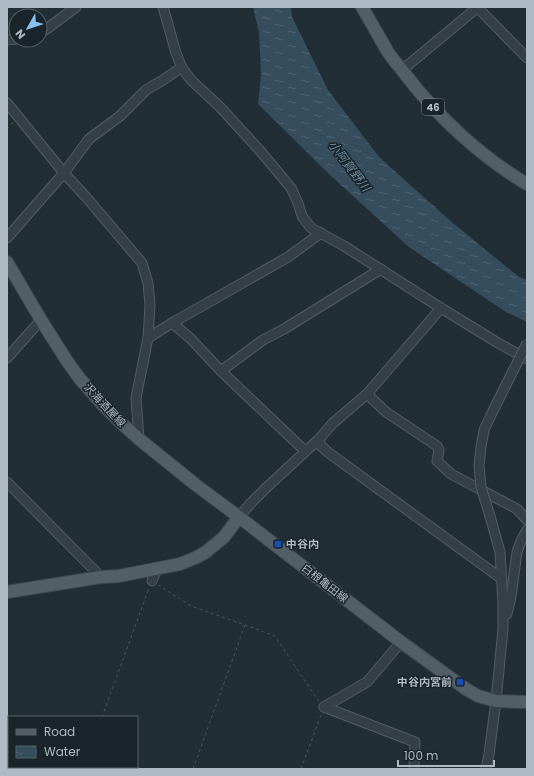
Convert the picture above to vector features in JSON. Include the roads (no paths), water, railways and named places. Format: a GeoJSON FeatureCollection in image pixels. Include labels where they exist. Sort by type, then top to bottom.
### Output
{"type":"FeatureCollection","features":[{"type":"Feature","properties":{"kind":"main road","name":"46"},"geometry":{"type":"LineString","coordinates":[[362,7],[389,53],[430,104],[476,149],[527,184]]}},
{"type":"Feature","properties":{"kind":"main road","name":"沢海酒屋線"},"geometry":{"type":"LineString","coordinates":[[7,262],[41,320],[80,379],[121,423],[139,439],[196,485],[239,517]]}},
{"type":"Feature","properties":{"kind":"main road"},"geometry":{"type":"LineString","coordinates":[[7,592],[119,576],[180,564],[206,552],[224,537],[239,517]]}},
{"type":"Feature","properties":{"kind":"main road","name":"白根亀田線"},"geometry":{"type":"LineString","coordinates":[[239,517],[401,642],[466,689],[478,696],[496,701],[527,702]]}},
{"type":"Feature","properties":{"kind":"street"},"geometry":{"type":"LineString","coordinates":[[48,28],[76,7]]}},
{"type":"Feature","properties":{"kind":"street"},"geometry":{"type":"LineString","coordinates":[[163,7],[176,53],[182,67],[191,80],[220,107],[262,153],[291,188],[302,216],[311,228],[344,246],[441,308],[527,359]]}},
{"type":"Feature","properties":{"kind":"street"},"geometry":{"type":"LineString","coordinates":[[402,70],[477,7],[527,58]]}},
{"type":"Feature","properties":{"kind":"street"},"geometry":{"type":"LineString","coordinates":[[7,238],[64,173],[89,139],[120,116],[146,90],[182,67]]}},
{"type":"Feature","properties":{"kind":"street"},"geometry":{"type":"LineString","coordinates":[[7,103],[64,173],[142,263],[148,283],[150,305],[148,338],[136,398],[139,439]]}},
{"type":"Feature","properties":{"kind":"street"},"geometry":{"type":"LineString","coordinates":[[148,338],[288,257],[321,233]]}},
{"type":"Feature","properties":{"kind":"street"},"geometry":{"type":"LineString","coordinates":[[221,371],[263,340],[284,329],[381,269]]}},
{"type":"Feature","properties":{"kind":"street"},"geometry":{"type":"LineString","coordinates":[[239,517],[250,504],[319,439],[333,423],[367,394],[441,308]]}},
{"type":"Feature","properties":{"kind":"street"},"geometry":{"type":"LineString","coordinates":[[7,358],[41,320]]}},
{"type":"Feature","properties":{"kind":"street"},"geometry":{"type":"LineString","coordinates":[[172,323],[190,338],[221,371],[305,451]]}},
{"type":"Feature","properties":{"kind":"street"},"geometry":{"type":"LineString","coordinates":[[486,769],[496,701],[503,628],[502,580],[500,552],[481,487],[479,466],[484,430],[527,344]]}},
{"type":"Feature","properties":{"kind":"street"},"geometry":{"type":"LineString","coordinates":[[367,394],[386,412],[437,446],[439,450],[437,461],[451,474],[517,509],[527,520]]}},
{"type":"Feature","properties":{"kind":"street"},"geometry":{"type":"LineString","coordinates":[[319,439],[321,446],[329,453],[502,580]]}},
{"type":"Feature","properties":{"kind":"street"},"geometry":{"type":"LineString","coordinates":[[7,482],[101,578]]}},
{"type":"Feature","properties":{"kind":"street"},"geometry":{"type":"LineString","coordinates":[[503,628],[511,597],[517,552],[524,543],[527,530]]}},
{"type":"Feature","properties":{"kind":"street"},"geometry":{"type":"LineString","coordinates":[[152,581],[157,569]]}},
{"type":"Feature","properties":{"kind":"street"},"geometry":{"type":"LineString","coordinates":[[401,642],[367,682],[324,707],[415,742],[414,769]]}},
{"type":"Feature","properties":{"kind":"water","name":"小阿賀野川"},"geometry":{"type":"Polygon","coordinates":[[[253,7],[291,7],[292,17],[328,90],[380,158],[454,224],[519,277],[527,280],[527,322],[506,312],[409,247],[330,175],[258,104],[261,75],[259,33],[253,7]]]}},
{"type":"Feature","properties":{"kind":"place","name":"中谷内"},"geometry":{"type":"Point","coordinates":[278,544]}},
{"type":"Feature","properties":{"kind":"place","name":"中谷内宮前"},"geometry":{"type":"Point","coordinates":[460,682]}}]}
